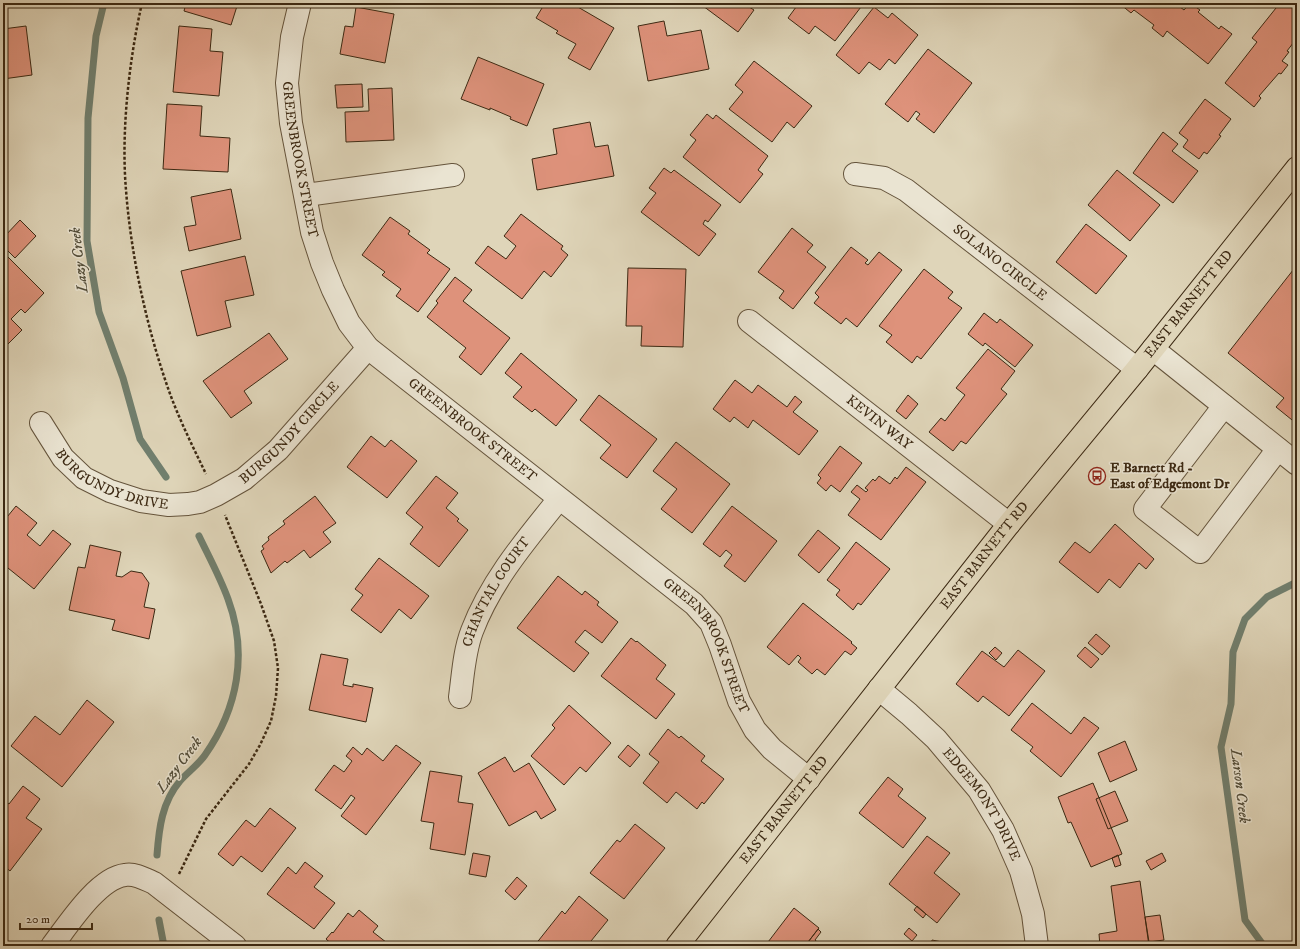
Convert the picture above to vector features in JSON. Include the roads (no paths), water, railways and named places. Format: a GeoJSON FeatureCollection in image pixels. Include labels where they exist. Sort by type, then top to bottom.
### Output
{"type":"FeatureCollection","features":[{"type":"Feature","properties":{"kind":"main road","name":"EAST BARNETT RD"},"geometry":{"type":"LineString","coordinates":[[677,946],[1009,524],[1138,369],[1297,168]]}},
{"type":"Feature","properties":{"kind":"street","name":"GREENBROOK STREET"},"geometry":{"type":"LineString","coordinates":[[300,3],[292,37],[287,83],[291,123],[312,232],[330,283],[349,323],[368,348],[694,604],[711,623],[739,701],[755,730],[772,749],[809,779]]}},
{"type":"Feature","properties":{"kind":"street","name":"SOLANO CIRCLE"},"geometry":{"type":"LineString","coordinates":[[855,174],[884,178],[906,190],[1138,369]]}},
{"type":"Feature","properties":{"kind":"street"},"geometry":{"type":"LineString","coordinates":[[306,195],[453,176]]}},
{"type":"Feature","properties":{"kind":"street","name":"KEVIN WAY"},"geometry":{"type":"LineString","coordinates":[[749,321],[1009,524]]}},
{"type":"Feature","properties":{"kind":"street","name":"BURGUNDY CIRCLE"},"geometry":{"type":"LineString","coordinates":[[208,498],[244,479],[278,450],[368,348]]}},
{"type":"Feature","properties":{"kind":"street"},"geometry":{"type":"LineString","coordinates":[[1153,349],[1297,464]]}},
{"type":"Feature","properties":{"kind":"street"},"geometry":{"type":"LineString","coordinates":[[1224,406],[1145,509],[1200,552],[1278,449]]}},
{"type":"Feature","properties":{"kind":"street","name":"BURGUNDY DRIVE"},"geometry":{"type":"LineString","coordinates":[[41,423],[63,458],[84,478],[110,491],[141,501],[169,506],[188,504],[208,498]]}},
{"type":"Feature","properties":{"kind":"street","name":"CHANTAL COURT"},"geometry":{"type":"LineString","coordinates":[[460,697],[464,664],[472,632],[487,598],[516,552],[559,499]]}},
{"type":"Feature","properties":{"kind":"street","name":"EDGEMONT DRIVE"},"geometry":{"type":"LineString","coordinates":[[879,689],[936,739],[979,790],[1003,830],[1021,872],[1033,914],[1037,946]]}},
{"type":"Feature","properties":{"kind":"street"},"geometry":{"type":"LineString","coordinates":[[52,946],[95,891],[110,879],[125,875],[139,876],[154,883],[235,946]]}},
{"type":"Feature","properties":{"kind":"waterway","name":"Lazy Creek"},"geometry":{"type":"LineString","coordinates":[[104,3],[96,36],[88,118],[87,241],[99,312],[123,378],[140,439],[166,477]]}},
{"type":"Feature","properties":{"kind":"waterway","name":"Lazy Creek"},"geometry":{"type":"LineString","coordinates":[[157,855],[160,825],[169,798],[180,781],[203,758],[216,737],[232,699],[236,680],[238,660],[234,619],[222,583],[199,536]]}},
{"type":"Feature","properties":{"kind":"waterway","name":"Larson Creek"},"geometry":{"type":"LineString","coordinates":[[1264,946],[1245,920],[1221,747],[1231,704],[1233,652],[1245,619],[1267,597],[1297,582]]}},
{"type":"Feature","properties":{"kind":"waterway","name":"Lazy Creek"},"geometry":{"type":"LineString","coordinates":[[159,920],[164,946]]}},
{"type":"Feature","properties":{"kind":"place","name":"E Barnett Rd - East of Edgemont Dr"},"geometry":{"type":"Point","coordinates":[1097,476]}}]}
